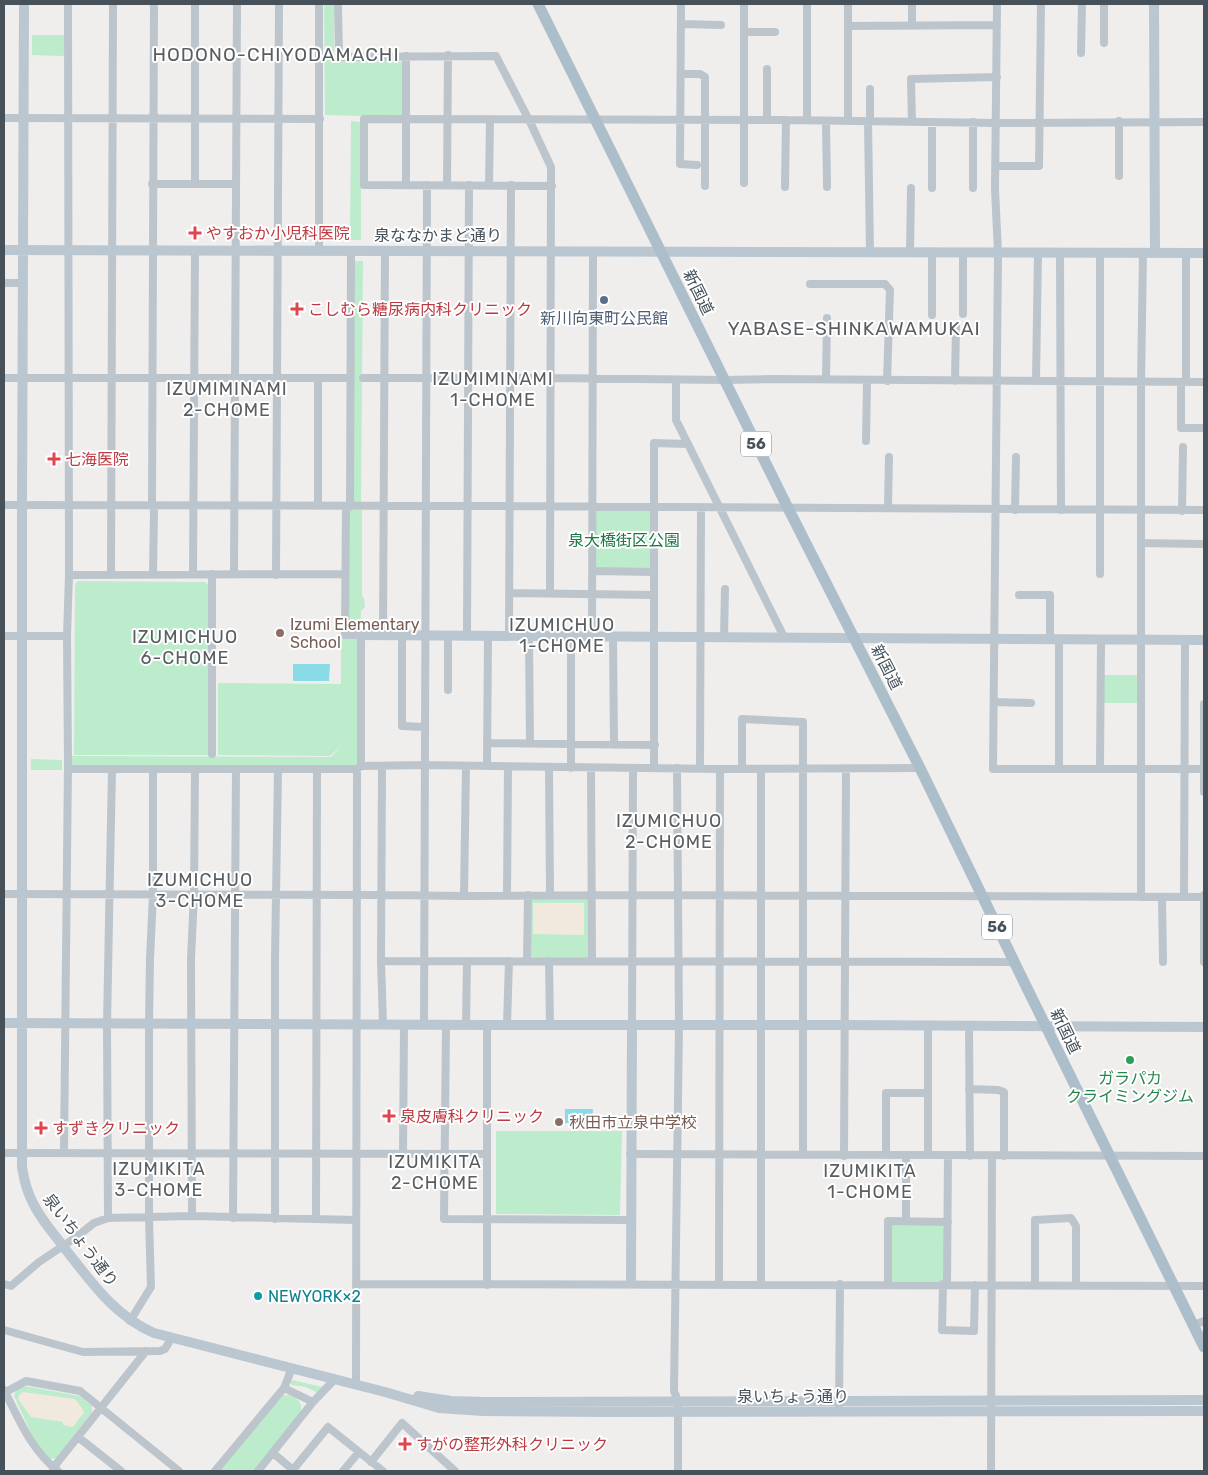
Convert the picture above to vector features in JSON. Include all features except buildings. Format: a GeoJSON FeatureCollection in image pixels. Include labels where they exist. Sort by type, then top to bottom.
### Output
{"type":"FeatureCollection","features":[{"type":"Feature","properties":{"kind":"main road","name":"新国道"},"geometry":{"type":"LineString","coordinates":[[538,4],[788,508],[920,768],[1175,1286],[1199,1323],[1204,1347]]}},
{"type":"Feature","properties":{"kind":"street","name":"泉いちょう通り"},"geometry":{"type":"LineString","coordinates":[[24,4],[21,1153],[24,1180],[34,1206],[63,1246],[110,1304],[130,1321],[171,1339],[385,1392],[451,1401],[678,1406],[990,1406],[1204,1411]]}},
{"type":"Feature","properties":{"kind":"street"},"geometry":{"type":"LineString","coordinates":[[64,1152],[69,575],[68,4]]}},
{"type":"Feature","properties":{"kind":"street"},"geometry":{"type":"LineString","coordinates":[[111,574],[112,4]]}},
{"type":"Feature","properties":{"kind":"street"},"geometry":{"type":"LineString","coordinates":[[153,574],[152,184],[154,4]]}},
{"type":"Feature","properties":{"kind":"street"},"geometry":{"type":"LineString","coordinates":[[195,4],[195,184]]}},
{"type":"Feature","properties":{"kind":"street"},"geometry":{"type":"LineString","coordinates":[[234,574],[237,4]]}},
{"type":"Feature","properties":{"kind":"street"},"geometry":{"type":"LineString","coordinates":[[276,575],[278,4]]}},
{"type":"Feature","properties":{"kind":"street"},"geometry":{"type":"LineString","coordinates":[[319,4],[319,250]]}},
{"type":"Feature","properties":{"kind":"street"},"geometry":{"type":"LineString","coordinates":[[338,4],[339,57],[496,56],[551,167],[550,593]]}},
{"type":"Feature","properties":{"kind":"street"},"geometry":{"type":"LineString","coordinates":[[680,4],[682,74],[680,164],[697,165]]}},
{"type":"Feature","properties":{"kind":"street"},"geometry":{"type":"LineString","coordinates":[[744,4],[744,183]]}},
{"type":"Feature","properties":{"kind":"street"},"geometry":{"type":"LineString","coordinates":[[806,120],[808,4]]}},
{"type":"Feature","properties":{"kind":"street"},"geometry":{"type":"LineString","coordinates":[[848,4],[848,121]]}},
{"type":"Feature","properties":{"kind":"street"},"geometry":{"type":"LineString","coordinates":[[912,4],[912,26]]}},
{"type":"Feature","properties":{"kind":"street"},"geometry":{"type":"LineString","coordinates":[[998,4],[996,166],[998,253],[993,769],[1204,769]]}},
{"type":"Feature","properties":{"kind":"street"},"geometry":{"type":"LineString","coordinates":[[996,166],[1039,166],[1040,4]]}},
{"type":"Feature","properties":{"kind":"street"},"geometry":{"type":"LineString","coordinates":[[1081,53],[1082,4]]}},
{"type":"Feature","properties":{"kind":"street"},"geometry":{"type":"LineString","coordinates":[[1104,4],[1104,43]]}},
{"type":"Feature","properties":{"kind":"street"},"geometry":{"type":"LineString","coordinates":[[1154,4],[1156,121],[1155,253]]}},
{"type":"Feature","properties":{"kind":"street"},"geometry":{"type":"LineString","coordinates":[[681,24],[721,24]]}},
{"type":"Feature","properties":{"kind":"street"},"geometry":{"type":"LineString","coordinates":[[848,26],[997,25]]}},
{"type":"Feature","properties":{"kind":"street"},"geometry":{"type":"LineString","coordinates":[[744,32],[776,32]]}},
{"type":"Feature","properties":{"kind":"street"},"geometry":{"type":"LineString","coordinates":[[447,185],[448,55]]}},
{"type":"Feature","properties":{"kind":"street"},"geometry":{"type":"LineString","coordinates":[[406,56],[406,184]]}},
{"type":"Feature","properties":{"kind":"street"},"geometry":{"type":"LineString","coordinates":[[767,69],[767,120]]}},
{"type":"Feature","properties":{"kind":"street"},"geometry":{"type":"LineString","coordinates":[[682,74],[700,74],[705,77],[705,186]]}},
{"type":"Feature","properties":{"kind":"street"},"geometry":{"type":"LineString","coordinates":[[912,122],[911,79],[997,77]]}},
{"type":"Feature","properties":{"kind":"street"},"geometry":{"type":"LineString","coordinates":[[870,89],[870,252]]}},
{"type":"Feature","properties":{"kind":"street"},"geometry":{"type":"LineString","coordinates":[[4,118],[320,119]]}},
{"type":"Feature","properties":{"kind":"street"},"geometry":{"type":"LineString","coordinates":[[552,186],[364,185],[364,119],[1204,122]]}},
{"type":"Feature","properties":{"kind":"street"},"geometry":{"type":"LineString","coordinates":[[489,185],[490,120]]}},
{"type":"Feature","properties":{"kind":"street"},"geometry":{"type":"LineString","coordinates":[[785,187],[786,120]]}},
{"type":"Feature","properties":{"kind":"street"},"geometry":{"type":"LineString","coordinates":[[826,120],[827,187]]}},
{"type":"Feature","properties":{"kind":"street"},"geometry":{"type":"LineString","coordinates":[[1119,121],[1119,176]]}},
{"type":"Feature","properties":{"kind":"street"},"geometry":{"type":"LineString","coordinates":[[932,122],[932,188]]}},
{"type":"Feature","properties":{"kind":"street"},"geometry":{"type":"LineString","coordinates":[[973,122],[973,188]]}},
{"type":"Feature","properties":{"kind":"street"},"geometry":{"type":"LineString","coordinates":[[152,184],[236,184]]}},
{"type":"Feature","properties":{"kind":"street"},"geometry":{"type":"LineString","coordinates":[[424,1025],[427,185]]}},
{"type":"Feature","properties":{"kind":"street"},"geometry":{"type":"LineString","coordinates":[[467,636],[468,185]]}},
{"type":"Feature","properties":{"kind":"street"},"geometry":{"type":"LineString","coordinates":[[509,636],[511,185]]}},
{"type":"Feature","properties":{"kind":"street"},"geometry":{"type":"LineString","coordinates":[[910,252],[911,188]]}},
{"type":"Feature","properties":{"kind":"street","name":"泉ななかまど通り"},"geometry":{"type":"LineString","coordinates":[[4,250],[1204,253]]}},
{"type":"Feature","properties":{"kind":"street"},"geometry":{"type":"LineString","coordinates":[[193,574],[195,250]]}},
{"type":"Feature","properties":{"kind":"street"},"geometry":{"type":"LineString","coordinates":[[351,250],[345,635],[1204,640]]}},
{"type":"Feature","properties":{"kind":"street"},"geometry":{"type":"LineString","coordinates":[[383,636],[384,250]]}},
{"type":"Feature","properties":{"kind":"street"},"geometry":{"type":"LineString","coordinates":[[592,637],[593,251]]}},
{"type":"Feature","properties":{"kind":"street"},"geometry":{"type":"LineString","coordinates":[[932,252],[932,315]]}},
{"type":"Feature","properties":{"kind":"street"},"geometry":{"type":"LineString","coordinates":[[963,253],[963,314]]}},
{"type":"Feature","properties":{"kind":"street"},"geometry":{"type":"LineString","coordinates":[[1036,381],[1038,253]]}},
{"type":"Feature","properties":{"kind":"street"},"geometry":{"type":"LineString","coordinates":[[1060,253],[1061,510]]}},
{"type":"Feature","properties":{"kind":"street"},"geometry":{"type":"LineString","coordinates":[[1100,253],[1100,574]]}},
{"type":"Feature","properties":{"kind":"street"},"geometry":{"type":"LineString","coordinates":[[1141,896],[1141,383],[1143,253]]}},
{"type":"Feature","properties":{"kind":"street"},"geometry":{"type":"LineString","coordinates":[[1186,253],[1184,382],[1181,428],[1204,428]]}},
{"type":"Feature","properties":{"kind":"street"},"geometry":{"type":"LineString","coordinates":[[4,283],[23,283]]}},
{"type":"Feature","properties":{"kind":"street"},"geometry":{"type":"LineString","coordinates":[[810,284],[885,284],[890,290],[887,381]]}},
{"type":"Feature","properties":{"kind":"street"},"geometry":{"type":"LineString","coordinates":[[826,380],[827,318]]}},
{"type":"Feature","properties":{"kind":"street"},"geometry":{"type":"LineString","coordinates":[[955,381],[956,326]]}},
{"type":"Feature","properties":{"kind":"street"},"geometry":{"type":"LineString","coordinates":[[4,378],[350,378]]}},
{"type":"Feature","properties":{"kind":"street"},"geometry":{"type":"LineString","coordinates":[[318,378],[318,506]]}},
{"type":"Feature","properties":{"kind":"street"},"geometry":{"type":"LineString","coordinates":[[363,378],[1204,382]]}},
{"type":"Feature","properties":{"kind":"street"},"geometry":{"type":"LineString","coordinates":[[676,380],[676,420],[784,637]]}},
{"type":"Feature","properties":{"kind":"street"},"geometry":{"type":"LineString","coordinates":[[866,441],[867,380]]}},
{"type":"Feature","properties":{"kind":"street"},"geometry":{"type":"LineString","coordinates":[[654,768],[654,443],[688,444]]}},
{"type":"Feature","properties":{"kind":"street"},"geometry":{"type":"LineString","coordinates":[[1182,511],[1183,447]]}},
{"type":"Feature","properties":{"kind":"street"},"geometry":{"type":"LineString","coordinates":[[888,508],[889,457]]}},
{"type":"Feature","properties":{"kind":"street"},"geometry":{"type":"LineString","coordinates":[[1015,510],[1016,457]]}},
{"type":"Feature","properties":{"kind":"street"},"geometry":{"type":"LineString","coordinates":[[4,505],[1204,510]]}},
{"type":"Feature","properties":{"kind":"street"},"geometry":{"type":"LineString","coordinates":[[700,768],[701,508]]}},
{"type":"Feature","properties":{"kind":"street"},"geometry":{"type":"LineString","coordinates":[[1141,543],[1201,544]]}},
{"type":"Feature","properties":{"kind":"street"},"geometry":{"type":"LineString","coordinates":[[593,571],[654,572]]}},
{"type":"Feature","properties":{"kind":"street"},"geometry":{"type":"LineString","coordinates":[[212,574],[212,754]]}},
{"type":"Feature","properties":{"kind":"street"},"geometry":{"type":"LineString","coordinates":[[69,575],[345,574]]}},
{"type":"Feature","properties":{"kind":"street"},"geometry":{"type":"LineString","coordinates":[[724,637],[725,590]]}},
{"type":"Feature","properties":{"kind":"street"},"geometry":{"type":"LineString","coordinates":[[509,593],[654,595]]}},
{"type":"Feature","properties":{"kind":"street"},"geometry":{"type":"LineString","coordinates":[[1019,595],[1050,595],[1055,640],[1059,769]]}},
{"type":"Feature","properties":{"kind":"street"},"geometry":{"type":"LineString","coordinates":[[356,1385],[356,1154],[361,635]]}},
{"type":"Feature","properties":{"kind":"street"},"geometry":{"type":"LineString","coordinates":[[402,635],[402,726],[424,726]]}},
{"type":"Feature","properties":{"kind":"street"},"geometry":{"type":"LineString","coordinates":[[4,636],[67,636]]}},
{"type":"Feature","properties":{"kind":"street"},"geometry":{"type":"LineString","coordinates":[[448,636],[448,690]]}},
{"type":"Feature","properties":{"kind":"street"},"geometry":{"type":"LineString","coordinates":[[487,766],[488,636]]}},
{"type":"Feature","properties":{"kind":"street"},"geometry":{"type":"LineString","coordinates":[[530,636],[530,743]]}},
{"type":"Feature","properties":{"kind":"street"},"geometry":{"type":"LineString","coordinates":[[571,637],[571,768]]}},
{"type":"Feature","properties":{"kind":"street"},"geometry":{"type":"LineString","coordinates":[[612,637],[614,745]]}},
{"type":"Feature","properties":{"kind":"street"},"geometry":{"type":"LineString","coordinates":[[1100,769],[1101,640]]}},
{"type":"Feature","properties":{"kind":"street"},"geometry":{"type":"LineString","coordinates":[[1184,897],[1185,640]]}},
{"type":"Feature","properties":{"kind":"street"},"geometry":{"type":"LineString","coordinates":[[994,702],[1031,703]]}},
{"type":"Feature","properties":{"kind":"street"},"geometry":{"type":"LineString","coordinates":[[1204,704],[1204,792]]}},
{"type":"Feature","properties":{"kind":"street"},"geometry":{"type":"LineString","coordinates":[[742,769],[742,719],[803,722],[804,1024],[802,1155]]}},
{"type":"Feature","properties":{"kind":"street"},"geometry":{"type":"LineString","coordinates":[[488,743],[655,745]]}},
{"type":"Feature","properties":{"kind":"street"},"geometry":{"type":"LineString","coordinates":[[68,769],[317,769],[425,765],[549,768],[920,768]]}},
{"type":"Feature","properties":{"kind":"street"},"geometry":{"type":"LineString","coordinates":[[382,766],[383,894],[381,961],[383,1025]]}},
{"type":"Feature","properties":{"kind":"street"},"geometry":{"type":"LineString","coordinates":[[464,896],[466,766]]}},
{"type":"Feature","properties":{"kind":"street"},"geometry":{"type":"LineString","coordinates":[[507,895],[508,767]]}},
{"type":"Feature","properties":{"kind":"street"},"geometry":{"type":"LineString","coordinates":[[192,1216],[191,1024],[195,768]]}},
{"type":"Feature","properties":{"kind":"street"},"geometry":{"type":"LineString","coordinates":[[549,768],[550,896]]}},
{"type":"Feature","properties":{"kind":"street"},"geometry":{"type":"LineString","coordinates":[[591,768],[592,961]]}},
{"type":"Feature","properties":{"kind":"street"},"geometry":{"type":"LineString","coordinates":[[631,1284],[630,1154],[633,768]]}},
{"type":"Feature","properties":{"kind":"street"},"geometry":{"type":"LineString","coordinates":[[677,768],[679,1025],[674,1392],[678,1406],[678,1471]]}},
{"type":"Feature","properties":{"kind":"street"},"geometry":{"type":"LineString","coordinates":[[761,768],[761,1284]]}},
{"type":"Feature","properties":{"kind":"street"},"geometry":{"type":"LineString","coordinates":[[108,1218],[107,1024],[112,769]]}},
{"type":"Feature","properties":{"kind":"street"},"geometry":{"type":"LineString","coordinates":[[130,1321],[150,1286],[149,1023],[153,769]]}},
{"type":"Feature","properties":{"kind":"street"},"geometry":{"type":"LineString","coordinates":[[233,1218],[236,769]]}},
{"type":"Feature","properties":{"kind":"street"},"geometry":{"type":"LineString","coordinates":[[275,1219],[278,769]]}},
{"type":"Feature","properties":{"kind":"street"},"geometry":{"type":"LineString","coordinates":[[316,1219],[317,769]]}},
{"type":"Feature","properties":{"kind":"street"},"geometry":{"type":"LineString","coordinates":[[719,1284],[720,769]]}},
{"type":"Feature","properties":{"kind":"street"},"geometry":{"type":"LineString","coordinates":[[844,1156],[846,769]]}},
{"type":"Feature","properties":{"kind":"street"},"geometry":{"type":"LineString","coordinates":[[4,894],[1204,896],[1204,962]]}},
{"type":"Feature","properties":{"kind":"street"},"geometry":{"type":"LineString","coordinates":[[527,960],[528,895]]}},
{"type":"Feature","properties":{"kind":"street"},"geometry":{"type":"LineString","coordinates":[[1162,897],[1162,962]]}},
{"type":"Feature","properties":{"kind":"street"},"geometry":{"type":"LineString","coordinates":[[381,961],[761,960],[1014,962]]}},
{"type":"Feature","properties":{"kind":"street"},"geometry":{"type":"LineString","coordinates":[[466,1025],[467,961]]}},
{"type":"Feature","properties":{"kind":"street"},"geometry":{"type":"LineString","coordinates":[[508,1025],[509,961]]}},
{"type":"Feature","properties":{"kind":"street"},"geometry":{"type":"LineString","coordinates":[[549,961],[550,1025]]}},
{"type":"Feature","properties":{"kind":"street"},"geometry":{"type":"LineString","coordinates":[[4,1023],[383,1025],[844,1024],[1204,1027]]}},
{"type":"Feature","properties":{"kind":"street"},"geometry":{"type":"LineString","coordinates":[[403,1154],[404,1025]]}},
{"type":"Feature","properties":{"kind":"street"},"geometry":{"type":"LineString","coordinates":[[446,1025],[444,1219],[631,1220]]}},
{"type":"Feature","properties":{"kind":"street"},"geometry":{"type":"LineString","coordinates":[[486,1285],[487,1025]]}},
{"type":"Feature","properties":{"kind":"street"},"geometry":{"type":"LineString","coordinates":[[928,1025],[928,1155]]}},
{"type":"Feature","properties":{"kind":"street"},"geometry":{"type":"LineString","coordinates":[[969,1025],[970,1156]]}},
{"type":"Feature","properties":{"kind":"street"},"geometry":{"type":"LineString","coordinates":[[969,1089],[1004,1092],[1004,1156]]}},
{"type":"Feature","properties":{"kind":"street"},"geometry":{"type":"LineString","coordinates":[[886,1155],[886,1092],[928,1093]]}},
{"type":"Feature","properties":{"kind":"street"},"geometry":{"type":"LineString","coordinates":[[4,1153],[487,1154]]}},
{"type":"Feature","properties":{"kind":"street"},"geometry":{"type":"LineString","coordinates":[[630,1154],[1204,1156]]}},
{"type":"Feature","properties":{"kind":"street"},"geometry":{"type":"LineString","coordinates":[[906,1155],[906,1221]]}},
{"type":"Feature","properties":{"kind":"street"},"geometry":{"type":"LineString","coordinates":[[948,1155],[948,1222],[942,1330],[974,1331],[975,1284]]}},
{"type":"Feature","properties":{"kind":"street"},"geometry":{"type":"LineString","coordinates":[[991,1471],[992,1156]]}},
{"type":"Feature","properties":{"kind":"street"},"geometry":{"type":"LineString","coordinates":[[4,1293],[7,1285],[94,1223],[108,1218],[192,1216],[356,1220]]}},
{"type":"Feature","properties":{"kind":"street"},"geometry":{"type":"LineString","coordinates":[[1034,1285],[1035,1220],[1071,1218],[1076,1226],[1076,1285]]}},
{"type":"Feature","properties":{"kind":"street"},"geometry":{"type":"LineString","coordinates":[[888,1284],[888,1221],[948,1222]]}},
{"type":"Feature","properties":{"kind":"street"},"geometry":{"type":"LineString","coordinates":[[356,1284],[1204,1286]]}},
{"type":"Feature","properties":{"kind":"street"},"geometry":{"type":"LineString","coordinates":[[839,1406],[840,1284]]}},
{"type":"Feature","properties":{"kind":"street"},"geometry":{"type":"LineString","coordinates":[[4,1330],[83,1352],[160,1351],[165,1349],[171,1339]]}},
{"type":"Feature","properties":{"kind":"street"},"geometry":{"type":"LineString","coordinates":[[146,1351],[101,1408],[78,1437],[55,1470],[33,1447],[4,1392],[26,1381],[80,1391],[101,1408],[179,1471]]}},
{"type":"Feature","properties":{"kind":"street"},"geometry":{"type":"LineString","coordinates":[[214,1471],[284,1388],[292,1368]]}},
{"type":"Feature","properties":{"kind":"street"},"geometry":{"type":"LineString","coordinates":[[258,1471],[313,1402],[335,1380]]}},
{"type":"Feature","properties":{"kind":"street"},"geometry":{"type":"LineString","coordinates":[[284,1388],[313,1402]]}},
{"type":"Feature","properties":{"kind":"street","name":"泉いちょう通り"},"geometry":{"type":"LineString","coordinates":[[990,1406],[1204,1400]]}},
{"type":"Feature","properties":{"kind":"street"},"geometry":{"type":"LineString","coordinates":[[371,1462],[402,1423],[455,1471]]}},
{"type":"Feature","properties":{"kind":"street"},"geometry":{"type":"LineString","coordinates":[[272,1453],[293,1471],[328,1427],[383,1471]]}},
{"type":"Feature","properties":{"kind":"street"},"geometry":{"type":"LineString","coordinates":[[78,1437],[121,1471]]}},
{"type":"Feature","properties":{"kind":"street"},"geometry":{"type":"LineString","coordinates":[[344,1471],[359,1452]]}},
{"type":"Feature","properties":{"kind":"green space"},"geometry":{"type":"Polygon","coordinates":[[[324,4],[334,4],[334,60],[400,61],[403,64],[402,115],[400,117],[325,115],[324,4]]]}},
{"type":"Feature","properties":{"kind":"green space"},"geometry":{"type":"Polygon","coordinates":[[[32,35],[64,35],[64,56],[32,55],[32,35]]]}},
{"type":"Feature","properties":{"kind":"green space"},"geometry":{"type":"Polygon","coordinates":[[[351,121],[361,122],[361,240],[350,240],[351,121]]]}},
{"type":"Feature","properties":{"kind":"green space"},"geometry":{"type":"Polygon","coordinates":[[[353,261],[363,261],[361,503],[352,503],[353,261]]]}},
{"type":"Feature","properties":{"kind":"green space"},"geometry":{"type":"Polygon","coordinates":[[[351,510],[362,510],[362,596],[365,607],[361,611],[358,767],[71,767],[70,756],[331,757],[341,746],[330,756],[218,755],[218,683],[341,684],[345,515],[351,510]]]}},
{"type":"Feature","properties":{"kind":"green space","name":"泉大橋街区公園"},"geometry":{"type":"Polygon","coordinates":[[[597,511],[650,511],[652,513],[652,567],[650,569],[597,569],[595,566],[595,513],[597,511]]]}},
{"type":"Feature","properties":{"kind":"green space"},"geometry":{"type":"Polygon","coordinates":[[[78,581],[205,582],[209,585],[209,755],[74,755],[75,584],[78,581]]]}},
{"type":"Feature","properties":{"kind":"green space"},"geometry":{"type":"Polygon","coordinates":[[[1103,675],[1138,675],[1138,703],[1103,703],[1103,675]]]}},
{"type":"Feature","properties":{"kind":"green space"},"geometry":{"type":"Polygon","coordinates":[[[31,759],[62,760],[62,770],[31,770],[31,759]]]}},
{"type":"Feature","properties":{"kind":"green space"},"geometry":{"type":"Polygon","coordinates":[[[533,899],[587,899],[590,901],[590,956],[588,958],[532,958],[530,955],[530,902],[533,899]]]}},
{"type":"Feature","properties":{"kind":"green space"},"geometry":{"type":"Polygon","coordinates":[[[496,1131],[622,1131],[620,1215],[496,1214],[496,1131]]]}},
{"type":"Feature","properties":{"kind":"green space"},"geometry":{"type":"Polygon","coordinates":[[[894,1223],[945,1226],[945,1280],[893,1281],[890,1279],[891,1225],[894,1223]]]}},
{"type":"Feature","properties":{"kind":"green space"},"geometry":{"type":"Polygon","coordinates":[[[292,1380],[322,1387],[322,1389],[318,1393],[306,1387],[292,1385],[290,1383],[292,1380]]]}},
{"type":"Feature","properties":{"kind":"green space"},"geometry":{"type":"Polygon","coordinates":[[[25,1386],[79,1396],[92,1406],[92,1412],[56,1458],[50,1459],[37,1446],[14,1396],[16,1390],[25,1386]]]}},
{"type":"Feature","properties":{"kind":"green space"},"geometry":{"type":"Polygon","coordinates":[[[283,1395],[297,1399],[301,1404],[301,1412],[256,1471],[218,1471],[283,1395]]]}},
{"type":"Feature","properties":{"kind":"sand"},"geometry":{"type":"Polygon","coordinates":[[[533,903],[584,903],[584,935],[533,934],[533,903]]]}},
{"type":"Feature","properties":{"kind":"sand"},"geometry":{"type":"Polygon","coordinates":[[[23,1392],[75,1399],[84,1414],[73,1427],[63,1425],[63,1422],[31,1417],[18,1399],[19,1395],[23,1392]]]}},
{"type":"Feature","properties":{"kind":"water"},"geometry":{"type":"Polygon","coordinates":[[[293,664],[330,664],[329,681],[293,681],[293,664]]]}},
{"type":"Feature","properties":{"kind":"water"},"geometry":{"type":"Polygon","coordinates":[[[565,1109],[593,1109],[592,1124],[565,1123],[565,1109]]]}},
{"type":"Feature","properties":{"kind":"place","name":"やすおか小児科医院"},"geometry":{"type":"Point","coordinates":[195,233]}},
{"type":"Feature","properties":{"kind":"place","name":"新川向東町公民館"},"geometry":{"type":"Point","coordinates":[604,300]}},
{"type":"Feature","properties":{"kind":"place","name":"こしむら糖尿病内科クリニック"},"geometry":{"type":"Point","coordinates":[297,309]}},
{"type":"Feature","properties":{"kind":"place","name":"七海医院"},"geometry":{"type":"Point","coordinates":[54,459]}},
{"type":"Feature","properties":{"kind":"place","name":"Izumi Elementary School"},"geometry":{"type":"Point","coordinates":[280,633]}},
{"type":"Feature","properties":{"kind":"place","name":"ガラパカ クライミングジム"},"geometry":{"type":"Point","coordinates":[1130,1060]}},
{"type":"Feature","properties":{"kind":"place","name":"泉皮膚科クリニック"},"geometry":{"type":"Point","coordinates":[389,1116]}},
{"type":"Feature","properties":{"kind":"place","name":"秋田市立泉中学校"},"geometry":{"type":"Point","coordinates":[559,1122]}},
{"type":"Feature","properties":{"kind":"place","name":"すずきクリニック"},"geometry":{"type":"Point","coordinates":[41,1128]}},
{"type":"Feature","properties":{"kind":"place","name":"NEWYORK×2"},"geometry":{"type":"Point","coordinates":[258,1296]}},
{"type":"Feature","properties":{"kind":"place","name":"すがの整形外科クリニック"},"geometry":{"type":"Point","coordinates":[405,1444]}},
{"type":"Feature","properties":{"kind":"district","name":"HODONO-CHIYODAMACHI"},"geometry":{"type":"Point","coordinates":[276,54]}},
{"type":"Feature","properties":{"kind":"district","name":"YABASE-SHINKAWAMUKAI"},"geometry":{"type":"Point","coordinates":[854,328]}},
{"type":"Feature","properties":{"kind":"district","name":"IZUMIMINAMI 1-CHOME"},"geometry":{"type":"Point","coordinates":[493,389]}},
{"type":"Feature","properties":{"kind":"district","name":"IZUMIMINAMI 2-CHOME"},"geometry":{"type":"Point","coordinates":[227,399]}},
{"type":"Feature","properties":{"kind":"district","name":"IZUMICHUO 1-CHOME"},"geometry":{"type":"Point","coordinates":[562,635]}},
{"type":"Feature","properties":{"kind":"district","name":"IZUMICHUO 6-CHOME"},"geometry":{"type":"Point","coordinates":[185,648]}},
{"type":"Feature","properties":{"kind":"district","name":"IZUMICHUO 2-CHOME"},"geometry":{"type":"Point","coordinates":[669,831]}},
{"type":"Feature","properties":{"kind":"district","name":"IZUMICHUO 3-CHOME"},"geometry":{"type":"Point","coordinates":[200,890]}},
{"type":"Feature","properties":{"kind":"district","name":"IZUMIKITA 2-CHOME"},"geometry":{"type":"Point","coordinates":[435,1172]}},
{"type":"Feature","properties":{"kind":"district","name":"IZUMIKITA 3-CHOME"},"geometry":{"type":"Point","coordinates":[159,1179]}},
{"type":"Feature","properties":{"kind":"district","name":"IZUMIKITA 1-CHOME"},"geometry":{"type":"Point","coordinates":[870,1181]}}]}
